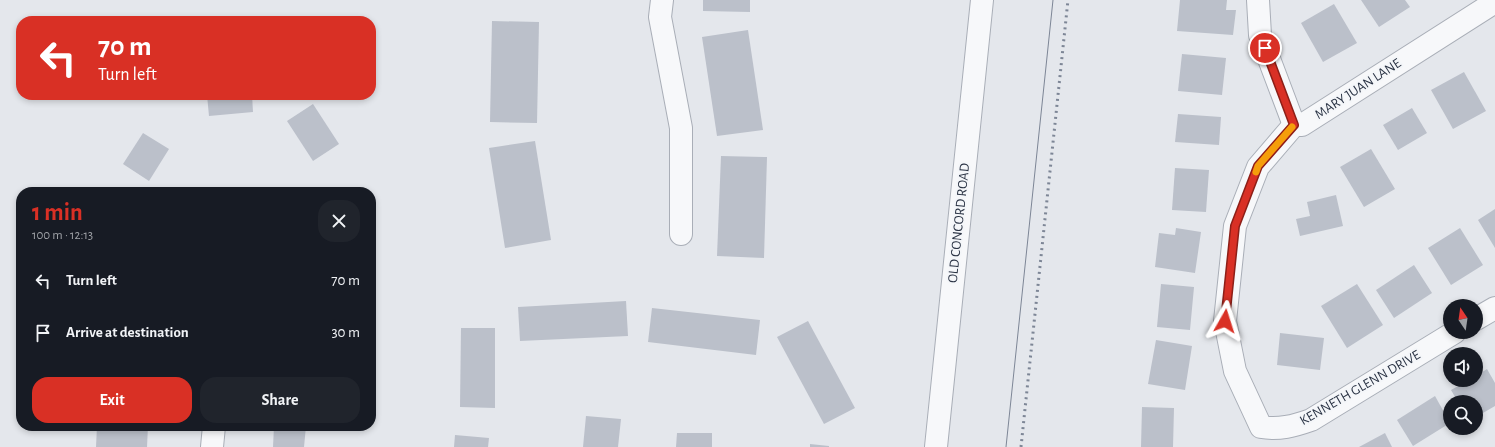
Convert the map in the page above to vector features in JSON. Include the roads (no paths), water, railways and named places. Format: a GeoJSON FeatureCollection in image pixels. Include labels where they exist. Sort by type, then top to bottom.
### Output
{"type":"FeatureCollection","features":[{"type":"Feature","properties":{"kind":"street"},"geometry":{"type":"LineString","coordinates":[[662,0],[660,17],[681,128],[682,234]]}},
{"type":"Feature","properties":{"kind":"street","name":"OLD CONCORD ROAD"},"geometry":{"type":"LineString","coordinates":[[936,447],[982,0]]}},
{"type":"Feature","properties":{"kind":"street"},"geometry":{"type":"LineString","coordinates":[[1258,0],[1260,35],[1294,125]]}},
{"type":"Feature","properties":{"kind":"street","name":"MARY JUAN LANE"},"geometry":{"type":"LineString","coordinates":[[1260,427],[1234,371],[1225,321],[1235,226],[1258,166],[1294,125],[1302,125],[1495,2]]}},
{"type":"Feature","properties":{"kind":"street"},"geometry":{"type":"LineString","coordinates":[[1483,315],[1495,308]]}},
{"type":"Feature","properties":{"kind":"street","name":"KENNETH GLENN DRIVE"},"geometry":{"type":"LineString","coordinates":[[1260,427],[1271,429],[1292,427],[1311,420],[1444,339]]}},
{"type":"Feature","properties":{"kind":"street"},"geometry":{"type":"LineString","coordinates":[[212,447],[214,431]]}},
{"type":"Feature","properties":{"kind":"tram line"},"geometry":{"type":"LineString","coordinates":[[1006,447],[1053,0]]}},
{"type":"Feature","properties":{"kind":"railway"},"geometry":{"type":"LineString","coordinates":[[1021,447],[1068,0]]}}]}
